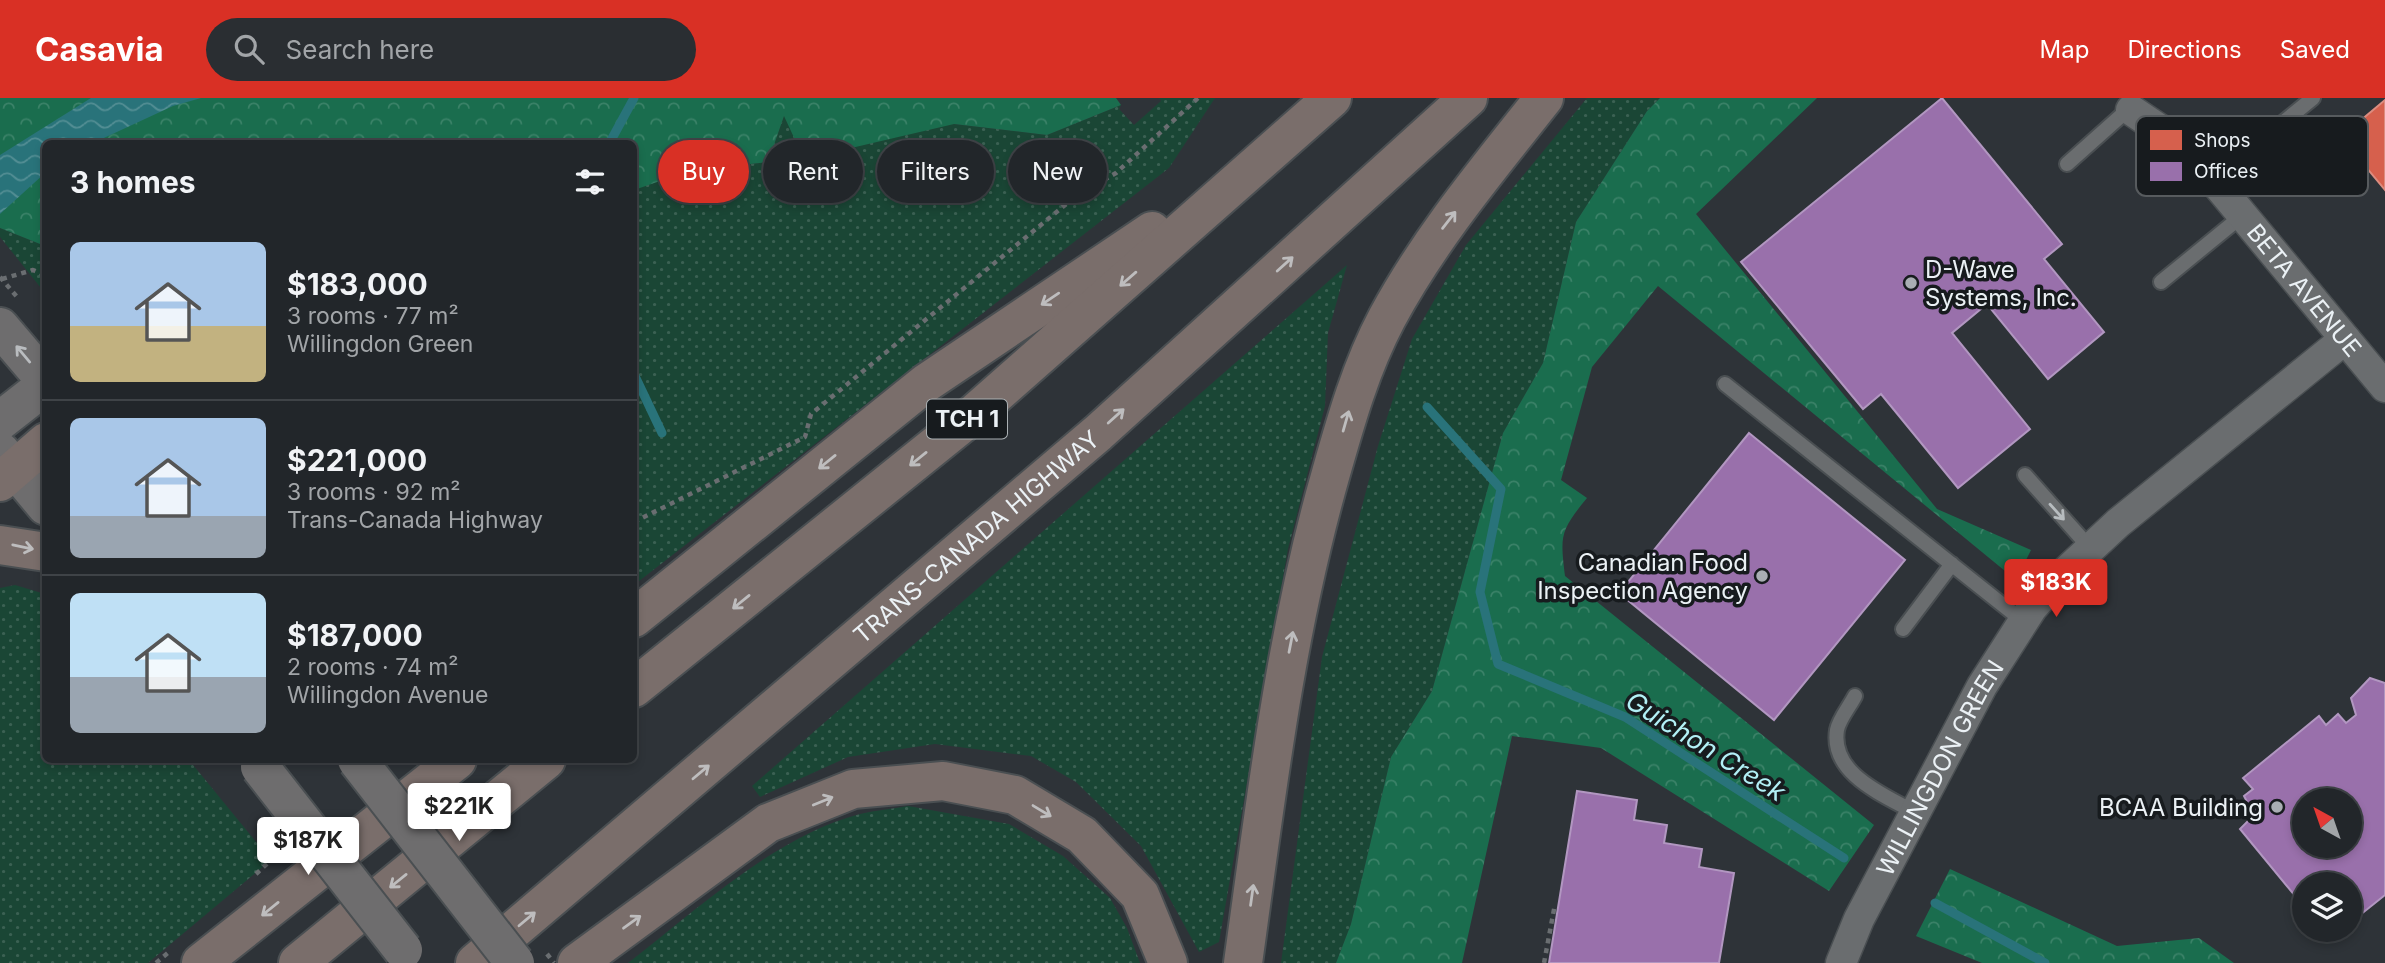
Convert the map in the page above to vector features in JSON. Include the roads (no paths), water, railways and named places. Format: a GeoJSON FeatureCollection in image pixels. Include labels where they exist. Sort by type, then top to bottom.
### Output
{"type":"FeatureCollection","features":[{"type":"Feature","properties":{"kind":"highway","name":"TCH 1"},"geometry":{"type":"LineString","coordinates":[[637,686],[968,419],[1290,138],[1332,98]]}},
{"type":"Feature","properties":{"kind":"highway","name":"TRANS-CANADA HIGHWAY"},"geometry":{"type":"LineString","coordinates":[[475,963],[1098,433],[1468,98]]}},
{"type":"Feature","properties":{"kind":"highway"},"geometry":{"type":"LineString","coordinates":[[1243,963],[1279,709],[1310,544],[1352,400],[1386,320],[1430,244],[1544,98]]}},
{"type":"Feature","properties":{"kind":"highway"},"geometry":{"type":"LineString","coordinates":[[637,616],[926,383],[1290,138]]}},
{"type":"Feature","properties":{"kind":"highway"},"geometry":{"type":"LineString","coordinates":[[5,467],[42,444]]}},
{"type":"Feature","properties":{"kind":"highway"},"geometry":{"type":"LineString","coordinates":[[0,545],[42,551]]}},
{"type":"Feature","properties":{"kind":"highway"},"geometry":{"type":"LineString","coordinates":[[187,956],[453,763]]}},
{"type":"Feature","properties":{"kind":"highway"},"geometry":{"type":"LineString","coordinates":[[298,963],[542,763]]}},
{"type":"Feature","properties":{"kind":"highway"},"geometry":{"type":"LineString","coordinates":[[577,963],[768,823],[853,789],[943,781],[1015,795],[1082,835],[1140,895],[1168,963]]}},
{"type":"Feature","properties":{"kind":"main road"},"geometry":{"type":"LineString","coordinates":[[0,327],[42,378]]}},
{"type":"Feature","properties":{"kind":"main road"},"geometry":{"type":"LineString","coordinates":[[0,421],[42,386]]}},
{"type":"Feature","properties":{"kind":"main road"},"geometry":{"type":"LineString","coordinates":[[5,467],[42,502]]}},
{"type":"Feature","properties":{"kind":"main road"},"geometry":{"type":"LineString","coordinates":[[257,763],[412,963]]}},
{"type":"Feature","properties":{"kind":"main road"},"geometry":{"type":"LineString","coordinates":[[359,763],[515,963]]}},
{"type":"Feature","properties":{"kind":"street","name":"BETA AVENUE"},"geometry":{"type":"LineString","coordinates":[[2132,104],[2147,116]]}},
{"type":"Feature","properties":{"kind":"street","name":"BETA AVENUE"},"geometry":{"type":"LineString","coordinates":[[2228,196],[2385,387]]}},
{"type":"Feature","properties":{"kind":"street","name":"WILLINGDON GREEN"},"geometry":{"type":"LineString","coordinates":[[1841,963],[1859,919],[1914,812],[1982,685],[2023,621],[2060,577],[2090,548],[2345,339]]}},
{"type":"Feature","properties":{"kind":"lane"},"geometry":{"type":"LineString","coordinates":[[2290,116],[2312,98]]}},
{"type":"Feature","properties":{"kind":"lane"},"geometry":{"type":"LineString","coordinates":[[2067,164],[2132,104]]}},
{"type":"Feature","properties":{"kind":"lane"},"geometry":{"type":"LineString","coordinates":[[2161,282],[2244,215]]}},
{"type":"Feature","properties":{"kind":"lane"},"geometry":{"type":"LineString","coordinates":[[1725,383],[2023,621]]}},
{"type":"Feature","properties":{"kind":"lane"},"geometry":{"type":"LineString","coordinates":[[2025,475],[2090,548]]}},
{"type":"Feature","properties":{"kind":"lane"},"geometry":{"type":"LineString","coordinates":[[1903,629],[1952,564]]}},
{"type":"Feature","properties":{"kind":"lane"},"geometry":{"type":"LineString","coordinates":[[1855,696],[1837,730],[1840,758],[1864,784],[1914,812]]}},
{"type":"Feature","properties":{"kind":"water"},"geometry":{"type":"Polygon","coordinates":[[[91,98],[201,98],[173,106],[99,140],[42,140],[42,176],[0,214],[0,155],[91,98]]]}},
{"type":"Feature","properties":{"kind":"waterway"},"geometry":{"type":"LineString","coordinates":[[611,140],[634,98]]}},
{"type":"Feature","properties":{"kind":"waterway"},"geometry":{"type":"LineString","coordinates":[[637,380],[662,433]]}},
{"type":"Feature","properties":{"kind":"waterway","name":"Guichon Creek"},"geometry":{"type":"LineString","coordinates":[[1427,407],[1501,489],[1480,592],[1498,664],[1625,717],[1844,858]]}},
{"type":"Feature","properties":{"kind":"waterway","name":"Guichon Creek"},"geometry":{"type":"LineString","coordinates":[[1935,903],[2045,963]]}},
{"type":"Feature","properties":{"kind":"place","name":"D-Wave Systems, Inc."},"geometry":{"type":"Point","coordinates":[1911,283]}},
{"type":"Feature","properties":{"kind":"place","name":"Canadian Food Inspection Agency"},"geometry":{"type":"Point","coordinates":[1762,576]}},
{"type":"Feature","properties":{"kind":"place","name":"BCAA Building"},"geometry":{"type":"Point","coordinates":[2277,807]}}]}
